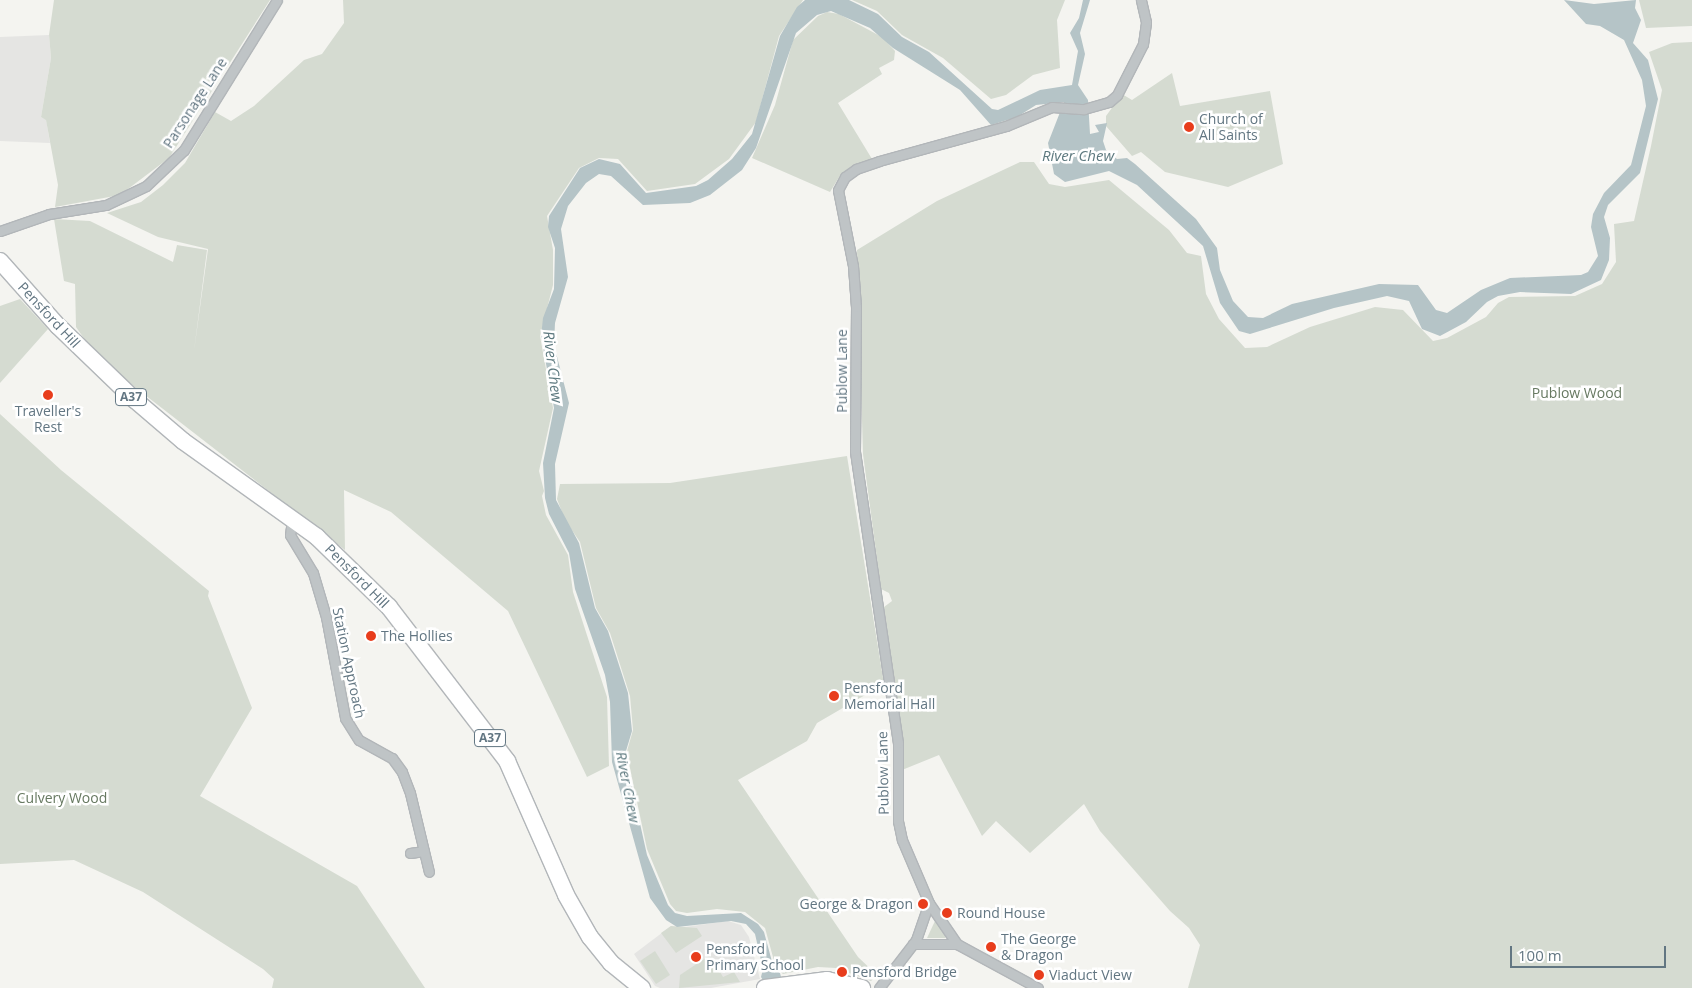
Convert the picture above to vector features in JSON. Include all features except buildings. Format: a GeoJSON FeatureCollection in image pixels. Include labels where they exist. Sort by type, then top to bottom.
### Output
{"type":"FeatureCollection","features":[{"type":"Feature","properties":{"kind":"highway","name":"Pensford Hill"},"geometry":{"type":"LineString","coordinates":[[0,262],[58,326],[135,400],[183,441],[325,544],[389,607],[492,740],[519,785],[584,929],[611,963],[642,988]]}},
{"type":"Feature","properties":{"kind":"highway"},"geometry":{"type":"LineString","coordinates":[[765,988],[827,980],[862,988]]}},
{"type":"Feature","properties":{"kind":"street","name":"Parsonage Lane"},"geometry":{"type":"LineString","coordinates":[[0,231],[49,214],[106,205],[146,186],[184,150],[277,0]]}},
{"type":"Feature","properties":{"kind":"street","name":"Publow Lane"},"geometry":{"type":"LineString","coordinates":[[957,944],[929,903],[902,840],[898,821],[898,743],[855,451],[856,307],[853,266],[838,190],[845,177],[856,169],[1006,126],[1052,107],[1084,109],[1102,105],[1116,95],[1143,44],[1146,22],[1141,0]]}},
{"type":"Feature","properties":{"kind":"street","name":"Station Approach"},"geometry":{"type":"LineString","coordinates":[[292,519],[290,535],[313,572],[326,617],[345,718],[359,740],[392,758],[402,772],[410,792],[428,872]]}},
{"type":"Feature","properties":{"kind":"street"},"geometry":{"type":"LineString","coordinates":[[410,853],[424,851]]}},
{"type":"Feature","properties":{"kind":"street"},"geometry":{"type":"LineString","coordinates":[[879,988],[913,944],[923,927],[929,903]]}},
{"type":"Feature","properties":{"kind":"street"},"geometry":{"type":"LineString","coordinates":[[913,944],[957,944],[1038,988]]}},
{"type":"Feature","properties":{"kind":"street"},"geometry":{"type":"LineString","coordinates":[[1017,988],[1023,980]]}},
{"type":"Feature","properties":{"kind":"shaded area"},"geometry":{"type":"Polygon","coordinates":[[[49,35],[51,58],[41,117],[46,119],[50,143],[0,141],[0,37],[49,35]]]}},
{"type":"Feature","properties":{"kind":"shaded area","name":"Pensford Primary School"},"geometry":{"type":"Polygon","coordinates":[[[728,921],[741,925],[749,937],[760,979],[711,988],[660,988],[655,986],[634,954],[671,926],[678,928],[728,921]]]}},
{"type":"Feature","properties":{"kind":"green space"},"geometry":{"type":"Polygon","coordinates":[[[54,0],[270,0],[169,158],[120,195],[55,207],[58,185],[46,120],[41,117],[51,58],[49,35],[54,0]]]}},
{"type":"Feature","properties":{"kind":"green space"},"geometry":{"type":"Polygon","coordinates":[[[343,0],[803,0],[779,36],[756,122],[729,159],[695,184],[647,191],[618,159],[599,158],[579,168],[547,216],[553,250],[553,285],[540,336],[553,408],[539,471],[544,491],[542,496],[546,515],[568,555],[573,592],[607,697],[609,766],[587,777],[508,611],[391,512],[344,490],[345,550],[136,388],[90,347],[76,327],[75,284],[64,281],[54,219],[90,221],[173,262],[177,245],[207,250],[194,351],[208,249],[158,237],[107,213],[141,202],[163,185],[185,163],[215,112],[231,121],[254,106],[304,60],[322,54],[344,23],[343,0]]]}},
{"type":"Feature","properties":{"kind":"green space"},"geometry":{"type":"Polygon","coordinates":[[[852,0],[1065,0],[1057,20],[1060,68],[1033,75],[1006,95],[991,99],[943,58],[902,35],[877,11],[852,0]]]}},
{"type":"Feature","properties":{"kind":"green space"},"geometry":{"type":"Polygon","coordinates":[[[1639,0],[1692,0],[1692,26],[1646,28],[1639,0]]]}},
{"type":"Feature","properties":{"kind":"green space"},"geometry":{"type":"Polygon","coordinates":[[[827,12],[839,14],[882,37],[895,51],[894,60],[879,68],[882,74],[838,103],[872,159],[841,174],[830,192],[752,158],[775,105],[793,40],[818,16],[827,12]]]}},
{"type":"Feature","properties":{"kind":"green space","name":"Publow Wood"},"geometry":{"type":"Polygon","coordinates":[[[1692,42],[1692,988],[1188,988],[1200,945],[1189,928],[1170,911],[1100,831],[1084,804],[1030,853],[996,821],[982,836],[939,755],[902,770],[902,737],[884,607],[892,601],[889,593],[881,589],[863,454],[857,250],[937,201],[1020,162],[1034,162],[1049,184],[1065,187],[1109,180],[1169,230],[1187,253],[1201,256],[1206,294],[1219,319],[1245,348],[1267,347],[1310,327],[1375,307],[1403,310],[1433,341],[1447,338],[1486,317],[1498,303],[1509,297],[1575,296],[1602,284],[1616,262],[1614,224],[1634,221],[1651,146],[1662,90],[1649,52],[1672,43],[1692,42]]]}},
{"type":"Feature","properties":{"kind":"green space"},"geometry":{"type":"Polygon","coordinates":[[[1172,73],[1180,106],[1270,91],[1283,164],[1228,187],[1165,172],[1141,152],[1132,156],[1106,126],[1106,116],[1122,94],[1132,100],[1172,73]]]}},
{"type":"Feature","properties":{"kind":"green space"},"geometry":{"type":"Polygon","coordinates":[[[20,299],[48,329],[0,383],[0,306],[20,299]]]}},
{"type":"Feature","properties":{"kind":"green space","name":"Culvery Wood"},"geometry":{"type":"Polygon","coordinates":[[[0,414],[61,470],[209,591],[208,596],[252,708],[200,796],[357,886],[425,988],[272,988],[274,979],[263,969],[143,892],[74,860],[0,864],[0,414]]]}},
{"type":"Feature","properties":{"kind":"green space"},"geometry":{"type":"Polygon","coordinates":[[[847,456],[884,684],[817,723],[807,741],[738,780],[858,957],[877,975],[871,981],[836,968],[818,967],[783,974],[776,968],[765,928],[745,912],[717,909],[687,913],[676,911],[670,904],[647,849],[629,764],[627,751],[633,730],[630,696],[610,633],[596,608],[580,542],[565,520],[557,499],[560,484],[670,483],[847,456]]]}},
{"type":"Feature","properties":{"kind":"green space"},"geometry":{"type":"Polygon","coordinates":[[[935,921],[947,936],[945,938],[927,938],[935,921]]]}},
{"type":"Feature","properties":{"kind":"green space"},"geometry":{"type":"Polygon","coordinates":[[[671,926],[697,928],[702,936],[676,953],[661,933],[671,926]]]}},
{"type":"Feature","properties":{"kind":"green space"},"geometry":{"type":"Polygon","coordinates":[[[655,951],[670,975],[656,984],[640,961],[655,951]]]}},
{"type":"Feature","properties":{"kind":"green space"},"geometry":{"type":"Polygon","coordinates":[[[710,955],[723,977],[734,972],[740,982],[679,988],[680,975],[710,955]]]}},
{"type":"Feature","properties":{"kind":"water","name":"River Chew"},"geometry":{"type":"Polygon","coordinates":[[[805,0],[849,0],[878,14],[902,37],[929,52],[992,109],[998,110],[1040,90],[1072,85],[1078,51],[1070,33],[1079,18],[1083,0],[1090,0],[1080,33],[1085,54],[1078,85],[1088,100],[1090,134],[1099,132],[1095,125],[1107,123],[1103,141],[1106,150],[1117,159],[1127,158],[1135,164],[1196,219],[1217,248],[1220,270],[1233,301],[1248,317],[1263,318],[1292,304],[1379,284],[1418,285],[1436,310],[1447,313],[1481,290],[1510,278],[1581,275],[1588,272],[1598,256],[1591,227],[1593,214],[1604,193],[1631,165],[1646,106],[1642,80],[1624,40],[1600,26],[1586,24],[1564,0],[1594,4],[1636,0],[1635,8],[1641,20],[1633,43],[1648,60],[1658,99],[1640,173],[1608,205],[1604,217],[1610,238],[1609,260],[1601,280],[1571,294],[1520,292],[1498,296],[1487,302],[1466,322],[1440,336],[1422,329],[1409,301],[1387,296],[1334,308],[1250,334],[1239,331],[1220,303],[1203,246],[1137,185],[1109,171],[1065,182],[1054,174],[1048,143],[1064,102],[1036,105],[1017,117],[991,125],[960,90],[893,48],[870,28],[831,11],[817,15],[796,33],[756,148],[742,170],[710,195],[690,203],[643,205],[611,176],[599,174],[586,183],[568,206],[561,229],[568,277],[555,323],[554,345],[569,403],[555,464],[556,500],[579,543],[595,608],[608,631],[628,693],[632,731],[626,751],[627,765],[647,855],[668,905],[675,913],[687,916],[741,913],[758,924],[764,932],[774,969],[780,973],[784,988],[768,988],[761,977],[763,969],[755,934],[746,924],[731,921],[677,927],[666,920],[650,898],[612,762],[610,702],[605,675],[575,589],[569,553],[549,514],[545,498],[543,463],[554,408],[541,336],[543,318],[554,289],[555,248],[548,227],[549,216],[580,168],[599,159],[620,164],[646,193],[696,186],[708,180],[732,159],[752,134],[780,36],[797,7],[805,0]]]}},
{"type":"Feature","properties":{"kind":"place","name":"Church of All Saints"},"geometry":{"type":"Point","coordinates":[1189,127]}},
{"type":"Feature","properties":{"kind":"place","name":"Traveller's Rest"},"geometry":{"type":"Point","coordinates":[48,395]}},
{"type":"Feature","properties":{"kind":"place","name":"The Hollies"},"geometry":{"type":"Point","coordinates":[371,636]}},
{"type":"Feature","properties":{"kind":"place","name":"Pensford Memorial Hall"},"geometry":{"type":"Point","coordinates":[834,696]}},
{"type":"Feature","properties":{"kind":"place","name":"George & Dragon"},"geometry":{"type":"Point","coordinates":[923,904]}},
{"type":"Feature","properties":{"kind":"place","name":"Round House"},"geometry":{"type":"Point","coordinates":[947,913]}},
{"type":"Feature","properties":{"kind":"place","name":"The George & Dragon"},"geometry":{"type":"Point","coordinates":[991,947]}},
{"type":"Feature","properties":{"kind":"place","name":"Pensford Primary School"},"geometry":{"type":"Point","coordinates":[696,957]}},
{"type":"Feature","properties":{"kind":"place","name":"Pensford Bridge"},"geometry":{"type":"Point","coordinates":[842,972]}},
{"type":"Feature","properties":{"kind":"place","name":"Viaduct View"},"geometry":{"type":"Point","coordinates":[1039,975]}}]}
